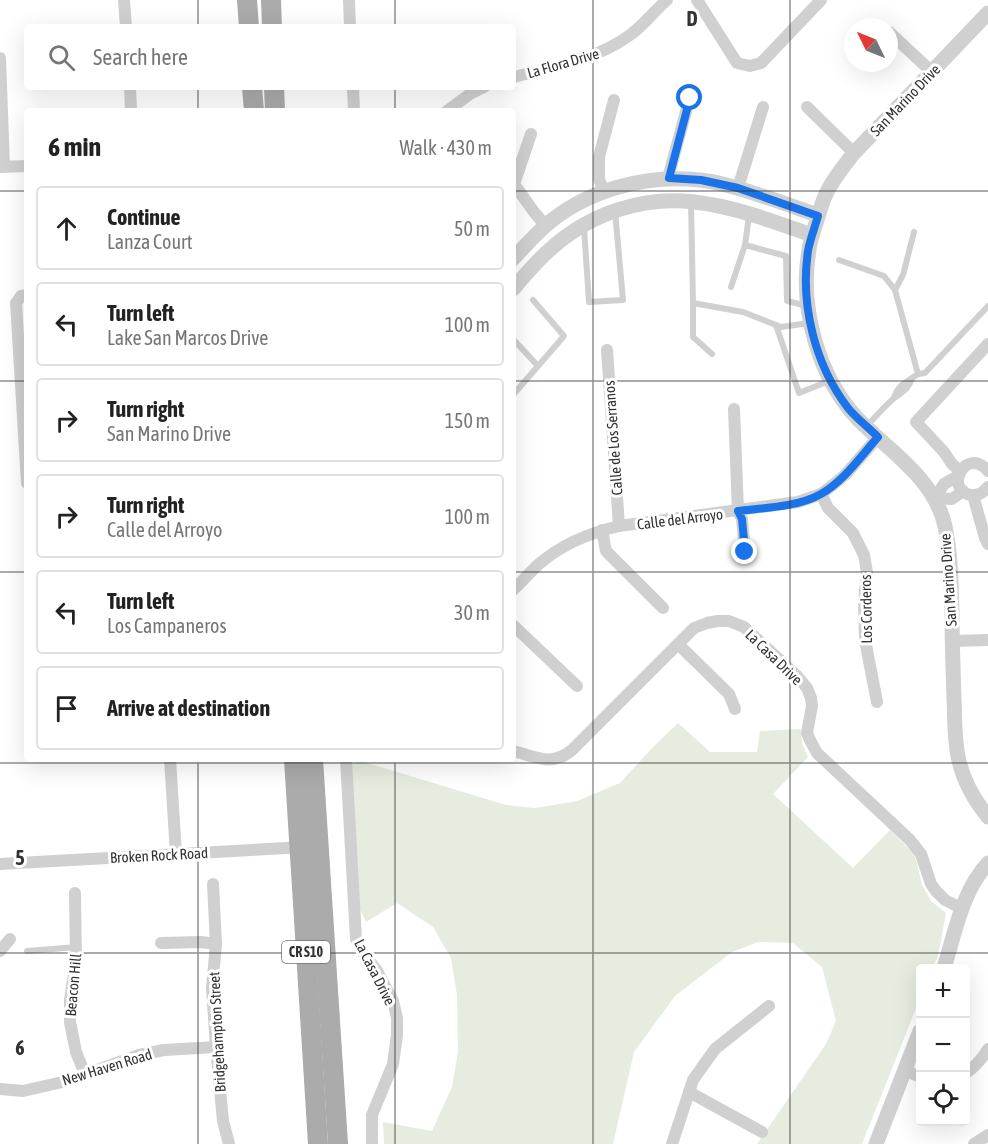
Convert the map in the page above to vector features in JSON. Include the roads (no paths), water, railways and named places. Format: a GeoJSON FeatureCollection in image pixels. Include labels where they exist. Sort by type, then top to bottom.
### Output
{"type":"FeatureCollection","features":[{"type":"Feature","properties":{"kind":"main road"},"geometry":{"type":"LineString","coordinates":[[247,0],[249,24]]}},
{"type":"Feature","properties":{"kind":"main road"},"geometry":{"type":"LineString","coordinates":[[271,0],[272,24]]}},
{"type":"Feature","properties":{"kind":"main road"},"geometry":{"type":"LineString","coordinates":[[252,90],[254,108]]}},
{"type":"Feature","properties":{"kind":"main road"},"geometry":{"type":"LineString","coordinates":[[274,90],[275,108]]}},
{"type":"Feature","properties":{"kind":"main road","name":"CR S10"},"geometry":{"type":"LineString","coordinates":[[295,762],[309,847],[338,1144]]}},
{"type":"Feature","properties":{"kind":"main road","name":"CR S10"},"geometry":{"type":"LineString","coordinates":[[313,762],[309,847],[318,1144]]}},
{"type":"Feature","properties":{"kind":"street"},"geometry":{"type":"LineString","coordinates":[[124,0],[126,24]]}},
{"type":"Feature","properties":{"kind":"street"},"geometry":{"type":"LineString","coordinates":[[349,0],[350,24]]}},
{"type":"Feature","properties":{"kind":"street","name":"La Flora Drive"},"geometry":{"type":"LineString","coordinates":[[516,76],[578,61],[608,50],[632,34],[667,0]]}},
{"type":"Feature","properties":{"kind":"street"},"geometry":{"type":"LineString","coordinates":[[697,0],[736,63],[750,66],[761,63],[821,0]]}},
{"type":"Feature","properties":{"kind":"street","name":"San Marino Drive"},"geometry":{"type":"LineString","coordinates":[[988,13],[854,153],[839,173],[826,194],[812,235],[808,251],[807,280],[807,306],[816,344],[841,398],[850,410],[919,476],[935,498],[944,524],[950,562],[959,761],[968,786],[988,818]]}},
{"type":"Feature","properties":{"kind":"street"},"geometry":{"type":"LineString","coordinates":[[898,40],[932,72]]}},
{"type":"Feature","properties":{"kind":"street"},"geometry":{"type":"LineString","coordinates":[[0,58],[2,167],[24,166]]}},
{"type":"Feature","properties":{"kind":"street"},"geometry":{"type":"LineString","coordinates":[[130,90],[131,108]]}},
{"type":"Feature","properties":{"kind":"street"},"geometry":{"type":"LineString","coordinates":[[353,90],[354,108]]}},
{"type":"Feature","properties":{"kind":"street"},"geometry":{"type":"LineString","coordinates":[[451,108],[478,90]]}},
{"type":"Feature","properties":{"kind":"street"},"geometry":{"type":"LineString","coordinates":[[669,178],[691,93]]}},
{"type":"Feature","properties":{"kind":"street"},"geometry":{"type":"LineString","coordinates":[[604,191],[599,179],[599,157],[614,100]]}},
{"type":"Feature","properties":{"kind":"street"},"geometry":{"type":"LineString","coordinates":[[807,107],[854,153]]}},
{"type":"Feature","properties":{"kind":"street"},"geometry":{"type":"LineString","coordinates":[[738,188],[763,108]]}},
{"type":"Feature","properties":{"kind":"street"},"geometry":{"type":"LineString","coordinates":[[516,176],[531,134]]}},
{"type":"Feature","properties":{"kind":"street"},"geometry":{"type":"LineString","coordinates":[[516,256],[545,225],[581,202],[623,185],[669,178],[701,180],[738,188],[818,216]]}},
{"type":"Feature","properties":{"kind":"street"},"geometry":{"type":"LineString","coordinates":[[516,188],[545,225]]}},
{"type":"Feature","properties":{"kind":"street"},"geometry":{"type":"LineString","coordinates":[[516,286],[554,245],[583,225],[627,206],[661,201],[691,201],[724,207],[812,235]]}},
{"type":"Feature","properties":{"kind":"street"},"geometry":{"type":"LineString","coordinates":[[24,296],[21,296],[16,303],[24,434]]}},
{"type":"Feature","properties":{"kind":"street"},"geometry":{"type":"LineString","coordinates":[[988,344],[916,422],[944,452],[959,474],[958,481],[968,493],[988,544]]}},
{"type":"Feature","properties":{"kind":"street","name":"Calle de Los Serranos"},"geometry":{"type":"LineString","coordinates":[[607,350],[618,526]]}},
{"type":"Feature","properties":{"kind":"street"},"geometry":{"type":"LineString","coordinates":[[734,409],[738,511],[742,519],[745,552]]}},
{"type":"Feature","properties":{"kind":"street","name":"Calle del Arroyo"},"geometry":{"type":"LineString","coordinates":[[516,585],[558,549],[602,530],[798,502],[821,494],[846,474],[872,431]]}},
{"type":"Feature","properties":{"kind":"street"},"geometry":{"type":"LineString","coordinates":[[988,471],[984,466],[974,463],[964,467],[959,474],[944,484],[935,498],[952,499],[968,493],[983,492],[988,487]]}},
{"type":"Feature","properties":{"kind":"street","name":"Los Corderos"},"geometry":{"type":"LineString","coordinates":[[821,494],[828,508],[854,533],[864,555],[867,572],[864,601],[865,640],[878,702]]}},
{"type":"Feature","properties":{"kind":"street"},"geometry":{"type":"LineString","coordinates":[[602,530],[606,551],[663,608]]}},
{"type":"Feature","properties":{"kind":"street","name":"La Casa Drive"},"geometry":{"type":"LineString","coordinates":[[516,752],[548,761],[563,758],[694,628],[706,623],[729,621],[744,627],[807,688],[812,706],[807,733],[817,753],[910,840],[921,854],[931,884],[936,891],[945,900],[963,909]]}},
{"type":"Feature","properties":{"kind":"street"},"geometry":{"type":"LineString","coordinates":[[516,628],[577,686]]}},
{"type":"Feature","properties":{"kind":"street"},"geometry":{"type":"LineString","coordinates":[[952,641],[988,640]]}},
{"type":"Feature","properties":{"kind":"street"},"geometry":{"type":"LineString","coordinates":[[678,644],[729,694],[735,709]]}},
{"type":"Feature","properties":{"kind":"street"},"geometry":{"type":"LineString","coordinates":[[170,762],[176,854]]}},
{"type":"Feature","properties":{"kind":"street","name":"La Casa Drive"},"geometry":{"type":"LineString","coordinates":[[346,762],[356,939],[393,1001],[397,1018],[393,1064],[372,1115],[372,1144]]}},
{"type":"Feature","properties":{"kind":"street","name":"Broken Rock Road"},"geometry":{"type":"LineString","coordinates":[[0,864],[309,847]]}},
{"type":"Feature","properties":{"kind":"street"},"geometry":{"type":"LineString","coordinates":[[946,964],[972,885],[988,863]]}},
{"type":"Feature","properties":{"kind":"street","name":"Bridgehampton Street"},"geometry":{"type":"LineString","coordinates":[[213,884],[216,944],[212,988],[223,1120],[229,1144]]}},
{"type":"Feature","properties":{"kind":"street","name":"Beacon Hill"},"geometry":{"type":"LineString","coordinates":[[75,893],[77,947],[70,1000],[70,1022],[76,1052],[85,1074]]}},
{"type":"Feature","properties":{"kind":"street"},"geometry":{"type":"LineString","coordinates":[[0,951],[10,939]]}},
{"type":"Feature","properties":{"kind":"street"},"geometry":{"type":"LineString","coordinates":[[161,943],[216,944]]}},
{"type":"Feature","properties":{"kind":"street"},"geometry":{"type":"LineString","coordinates":[[672,1144],[693,1080],[715,1049],[769,1006]]}},
{"type":"Feature","properties":{"kind":"street"},"geometry":{"type":"LineString","coordinates":[[876,1144],[916,1042]]}},
{"type":"Feature","properties":{"kind":"street","name":"New Haven Road"},"geometry":{"type":"LineString","coordinates":[[0,1089],[23,1091],[67,1081],[139,1055],[164,1050],[216,1047]]}},
{"type":"Feature","properties":{"kind":"street"},"geometry":{"type":"LineString","coordinates":[[970,1070],[982,1059],[988,1049]]}},
{"type":"Feature","properties":{"kind":"street"},"geometry":{"type":"LineString","coordinates":[[905,1070],[916,1075]]}},
{"type":"Feature","properties":{"kind":"street"},"geometry":{"type":"LineString","coordinates":[[689,1092],[762,1132]]}},
{"type":"Feature","properties":{"kind":"street"},"geometry":{"type":"LineString","coordinates":[[974,1144],[988,1135]]}},
{"type":"Feature","properties":{"kind":"lane"},"geometry":{"type":"LineString","coordinates":[[691,201],[693,337],[712,354]]}},
{"type":"Feature","properties":{"kind":"lane"},"geometry":{"type":"LineString","coordinates":[[583,225],[589,302],[622,300],[615,210]]}},
{"type":"Feature","properties":{"kind":"lane"},"geometry":{"type":"LineString","coordinates":[[731,287],[745,245],[749,215]]}},
{"type":"Feature","properties":{"kind":"lane"},"geometry":{"type":"LineString","coordinates":[[895,290],[903,275],[914,232]]}},
{"type":"Feature","properties":{"kind":"lane"},"geometry":{"type":"LineString","coordinates":[[745,245],[786,256],[787,302],[807,306]]}},
{"type":"Feature","properties":{"kind":"lane"},"geometry":{"type":"LineString","coordinates":[[838,260],[884,276],[895,290],[915,376]]}},
{"type":"Feature","properties":{"kind":"lane"},"geometry":{"type":"LineString","coordinates":[[516,391],[564,336],[533,300]]}},
{"type":"Feature","properties":{"kind":"lane"},"geometry":{"type":"LineString","coordinates":[[693,303],[743,312],[781,327],[810,322]]}},
{"type":"Feature","properties":{"kind":"lane"},"geometry":{"type":"LineString","coordinates":[[872,431],[894,398],[909,386],[915,376],[925,373],[988,306]]}},
{"type":"Feature","properties":{"kind":"lane"},"geometry":{"type":"LineString","coordinates":[[776,325],[799,393],[831,380]]}},
{"type":"Feature","properties":{"kind":"lane"},"geometry":{"type":"LineString","coordinates":[[516,342],[538,366]]}},
{"type":"Feature","properties":{"kind":"lane"},"geometry":{"type":"LineString","coordinates":[[27,951],[77,947]]}}]}
